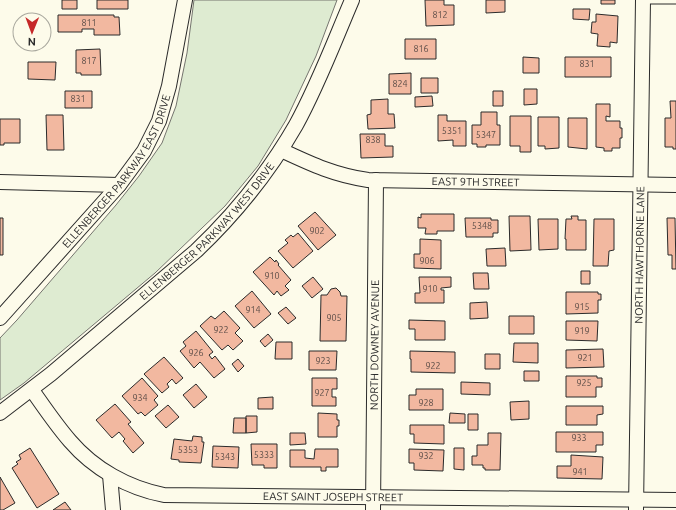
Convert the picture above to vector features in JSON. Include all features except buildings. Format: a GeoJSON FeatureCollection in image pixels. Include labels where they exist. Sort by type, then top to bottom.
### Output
{"type":"FeatureCollection","features":[{"type":"Feature","properties":{"kind":"street","name":"ELLENBERGER PARKWAY EAST DRIVE"},"geometry":{"type":"LineString","coordinates":[[0,318],[119,185],[144,151],[159,121],[169,86],[185,0]]}},
{"type":"Feature","properties":{"kind":"street","name":"ELLENBERGER PARKWAY WEST DRIVE"},"geometry":{"type":"LineString","coordinates":[[0,413],[32,390],[211,237],[239,206],[280,150],[299,118],[316,85],[352,0]]}},
{"type":"Feature","properties":{"kind":"street","name":"NORTH HAWTHORNE LANE"},"geometry":{"type":"LineString","coordinates":[[636,505],[643,0]]}},
{"type":"Feature","properties":{"kind":"street","name":"EAST 9TH STREET"},"geometry":{"type":"LineString","coordinates":[[280,150],[325,170],[353,178],[376,180],[676,185]]}},
{"type":"Feature","properties":{"kind":"street","name":"NORTH DOWNEY AVENUE"},"geometry":{"type":"LineString","coordinates":[[372,504],[376,180]]}},
{"type":"Feature","properties":{"kind":"street"},"geometry":{"type":"LineString","coordinates":[[0,182],[119,185]]}},
{"type":"Feature","properties":{"kind":"street","name":"EAST SAINT JOSEPH STREET"},"geometry":{"type":"LineString","coordinates":[[32,390],[70,442],[93,463],[110,474],[135,486],[164,495],[372,504],[636,505],[676,500]]}},
{"type":"Feature","properties":{"kind":"street"},"geometry":{"type":"LineString","coordinates":[[110,474],[113,510]]}},
{"type":"Feature","properties":{"kind":"lane"},"geometry":{"type":"LineString","coordinates":[[643,0],[676,0]]}},
{"type":"Feature","properties":{"kind":"green space"},"geometry":{"type":"Polygon","coordinates":[[[194,0],[337,0],[316,56],[286,120],[258,166],[225,206],[155,273],[24,383],[0,400],[0,338],[116,205],[162,143],[176,106],[187,53],[194,0]]]}}]}
